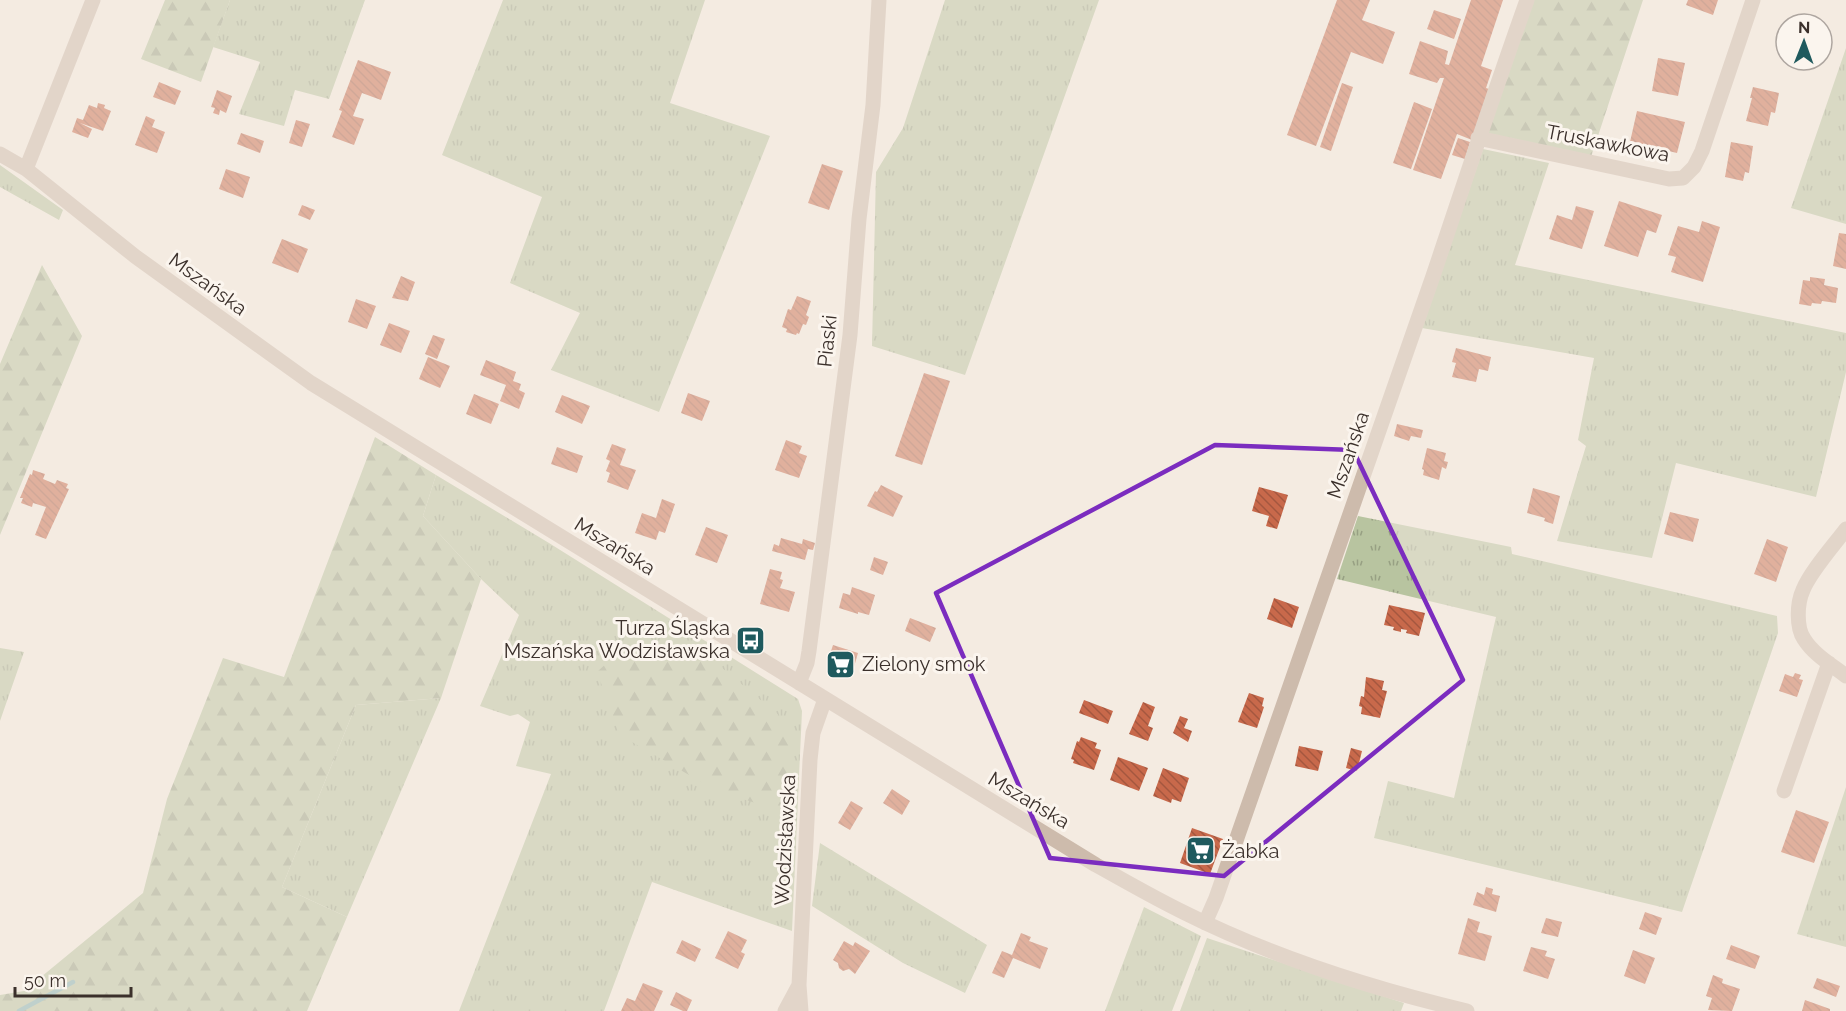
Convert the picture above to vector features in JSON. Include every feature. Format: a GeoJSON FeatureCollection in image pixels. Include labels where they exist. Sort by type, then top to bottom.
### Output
{"type":"FeatureCollection","features":[{"type":"Feature","properties":{"kind":"street"},"geometry":{"type":"LineString","coordinates":[[26,169],[93,0]]}},
{"type":"Feature","properties":{"kind":"street","name":"Piaski"},"geometry":{"type":"LineString","coordinates":[[799,683],[809,651],[850,335],[859,219],[873,105],[879,0]]}},
{"type":"Feature","properties":{"kind":"street","name":"Mszańska"},"geometry":{"type":"LineString","coordinates":[[1205,923],[1224,876],[1527,0]]}},
{"type":"Feature","properties":{"kind":"street","name":"Truskawkowa"},"geometry":{"type":"LineString","coordinates":[[1478,138],[1669,179],[1683,178],[1694,167],[1702,151],[1753,0]]}},
{"type":"Feature","properties":{"kind":"street","name":"Mszańska"},"geometry":{"type":"LineString","coordinates":[[0,153],[26,169],[135,257],[311,382],[1096,865],[1205,923],[1312,966],[1427,1002],[1467,1011]]}},
{"type":"Feature","properties":{"kind":"street"},"geometry":{"type":"LineString","coordinates":[[1846,529],[1803,590],[1799,608],[1802,638],[1815,652],[1846,676]]}},
{"type":"Feature","properties":{"kind":"street"},"geometry":{"type":"LineString","coordinates":[[1784,791],[1829,663]]}},
{"type":"Feature","properties":{"kind":"street","name":"Wodzisławska"},"geometry":{"type":"LineString","coordinates":[[801,1011],[799,985],[811,746],[825,699]]}},
{"type":"Feature","properties":{"kind":"street","name":"Wodzisławska"},"geometry":{"type":"LineString","coordinates":[[785,1011],[799,985]]}},
{"type":"Feature","properties":{"kind":"highlighted area"},"geometry":{"type":"Polygon","coordinates":[[[1215,445],[1353,450],[1463,680],[1224,876],[1050,858],[936,593],[1215,445]]]}},
{"type":"Feature","properties":{"kind":"green space"},"geometry":{"type":"Polygon","coordinates":[[[165,0],[230,0],[201,82],[141,59],[165,0]]]}},
{"type":"Feature","properties":{"kind":"green space"},"geometry":{"type":"Polygon","coordinates":[[[230,0],[365,0],[329,99],[295,90],[284,126],[239,114],[260,62],[213,47],[230,0]]]}},
{"type":"Feature","properties":{"kind":"green space"},"geometry":{"type":"Polygon","coordinates":[[[503,0],[705,0],[670,103],[770,136],[659,412],[551,370],[580,313],[510,283],[542,197],[442,155],[503,0]]]}},
{"type":"Feature","properties":{"kind":"green space"},"geometry":{"type":"Polygon","coordinates":[[[945,0],[1099,0],[965,375],[872,346],[876,172],[903,128],[945,0]]]}},
{"type":"Feature","properties":{"kind":"green space"},"geometry":{"type":"Polygon","coordinates":[[[1533,0],[1643,0],[1591,157],[1485,135],[1533,0]]]}},
{"type":"Feature","properties":{"kind":"green space"},"geometry":{"type":"Polygon","coordinates":[[[1846,48],[1846,224],[1791,208],[1846,48]]]}},
{"type":"Feature","properties":{"kind":"green space"},"geometry":{"type":"Polygon","coordinates":[[[1483,149],[1549,163],[1515,265],[1846,333],[1846,372],[1816,497],[1676,463],[1652,558],[1557,541],[1586,446],[1578,440],[1594,358],[1422,328],[1483,149]]]}},
{"type":"Feature","properties":{"kind":"green space"},"geometry":{"type":"Polygon","coordinates":[[[0,165],[63,210],[59,220],[0,187],[0,165]]]}},
{"type":"Feature","properties":{"kind":"green space"},"geometry":{"type":"Polygon","coordinates":[[[42,265],[82,336],[0,535],[0,364],[42,265]]]}},
{"type":"Feature","properties":{"kind":"green space"},"geometry":{"type":"Polygon","coordinates":[[[375,437],[436,475],[423,516],[481,579],[441,698],[356,705],[282,887],[347,917],[307,1011],[0,1011],[0,995],[24,991],[143,893],[167,799],[223,658],[284,677],[375,437]]]}},
{"type":"Feature","properties":{"kind":"green space"},"geometry":{"type":"Polygon","coordinates":[[[436,475],[798,699],[802,711],[792,931],[652,882],[604,1011],[459,1011],[551,774],[516,766],[530,722],[518,714],[510,716],[480,706],[519,615],[481,579],[423,516],[436,475]]]}},
{"type":"Feature","properties":{"kind":"green space"},"geometry":{"type":"Polygon","coordinates":[[[1358,516],[1511,547],[1512,554],[1777,616],[1778,633],[1682,912],[1374,838],[1388,781],[1454,798],[1496,617],[1337,579],[1358,516]]]}},
{"type":"Feature","properties":{"kind":"green space"},"geometry":{"type":"Polygon","coordinates":[[[624,647],[716,663],[794,728],[786,813],[715,790],[620,735],[597,672],[624,647]]]}},
{"type":"Feature","properties":{"kind":"green space"},"geometry":{"type":"Polygon","coordinates":[[[0,648],[24,652],[0,721],[0,648]]]}},
{"type":"Feature","properties":{"kind":"green space"},"geometry":{"type":"Polygon","coordinates":[[[441,698],[347,917],[282,887],[356,705],[441,698]]]}},
{"type":"Feature","properties":{"kind":"green space"},"geometry":{"type":"Polygon","coordinates":[[[1846,787],[1846,947],[1797,934],[1846,787]]]}},
{"type":"Feature","properties":{"kind":"green space"},"geometry":{"type":"Polygon","coordinates":[[[820,843],[987,945],[965,993],[903,963],[812,906],[820,843]]]}},
{"type":"Feature","properties":{"kind":"green space"},"geometry":{"type":"Polygon","coordinates":[[[1144,907],[1201,936],[1172,1011],[1105,1011],[1144,907]]]}},
{"type":"Feature","properties":{"kind":"green space"},"geometry":{"type":"Polygon","coordinates":[[[1207,938],[1404,1003],[1401,1011],[1180,1011],[1207,938]]]}},
{"type":"Feature","properties":{"kind":"building"},"geometry":{"type":"Polygon","coordinates":[[[1337,0],[1370,0],[1362,20],[1395,32],[1383,64],[1351,52],[1316,146],[1287,135],[1337,0]]]}},
{"type":"Feature","properties":{"kind":"building"},"geometry":{"type":"Polygon","coordinates":[[[1471,0],[1503,0],[1481,66],[1492,70],[1486,88],[1489,89],[1472,140],[1457,134],[1441,179],[1413,170],[1444,78],[1440,78],[1437,83],[1409,74],[1420,41],[1448,51],[1445,64],[1449,65],[1471,0]]]}},
{"type":"Feature","properties":{"kind":"building"},"geometry":{"type":"Polygon","coordinates":[[[1688,0],[1718,0],[1713,15],[1686,5],[1688,0]]]}},
{"type":"Feature","properties":{"kind":"building"},"geometry":{"type":"Polygon","coordinates":[[[1434,10],[1461,19],[1454,39],[1427,29],[1434,10]]]}},
{"type":"Feature","properties":{"kind":"building"},"geometry":{"type":"Polygon","coordinates":[[[1658,58],[1685,63],[1678,96],[1652,91],[1658,58]]]}},
{"type":"Feature","properties":{"kind":"building"},"geometry":{"type":"Polygon","coordinates":[[[358,60],[391,72],[381,100],[362,93],[353,116],[364,119],[354,145],[332,137],[342,111],[339,110],[358,60]]]}},
{"type":"Feature","properties":{"kind":"building"},"geometry":{"type":"Polygon","coordinates":[[[159,82],[181,91],[175,105],[153,97],[159,82]]]}},
{"type":"Feature","properties":{"kind":"building"},"geometry":{"type":"Polygon","coordinates":[[[1342,83],[1353,87],[1331,151],[1320,147],[1342,83]]]}},
{"type":"Feature","properties":{"kind":"building"},"geometry":{"type":"Polygon","coordinates":[[[1753,87],[1779,93],[1775,113],[1771,112],[1768,126],[1746,121],[1753,87]]]}},
{"type":"Feature","properties":{"kind":"building"},"geometry":{"type":"Polygon","coordinates":[[[217,90],[232,96],[226,113],[220,110],[219,115],[213,113],[215,108],[211,107],[217,90]]]}},
{"type":"Feature","properties":{"kind":"building"},"geometry":{"type":"Polygon","coordinates":[[[1414,102],[1432,109],[1411,169],[1393,163],[1414,102]]]}},
{"type":"Feature","properties":{"kind":"building"},"geometry":{"type":"Polygon","coordinates":[[[98,103],[105,105],[104,108],[111,111],[103,131],[80,123],[92,129],[88,138],[72,132],[77,118],[83,120],[89,105],[97,108],[98,103]]]}},
{"type":"Feature","properties":{"kind":"building"},"geometry":{"type":"Polygon","coordinates":[[[1637,111],[1685,122],[1677,153],[1630,142],[1637,111]]]}},
{"type":"Feature","properties":{"kind":"building"},"geometry":{"type":"Polygon","coordinates":[[[146,116],[155,120],[152,127],[165,132],[157,153],[135,145],[146,116]]]}},
{"type":"Feature","properties":{"kind":"building"},"geometry":{"type":"Polygon","coordinates":[[[296,120],[310,124],[302,147],[289,143],[296,120]]]}},
{"type":"Feature","properties":{"kind":"building"},"geometry":{"type":"Polygon","coordinates":[[[241,133],[264,141],[260,153],[237,144],[241,133]]]}},
{"type":"Feature","properties":{"kind":"building"},"geometry":{"type":"Polygon","coordinates":[[[1458,138],[1470,142],[1465,159],[1452,155],[1458,138]]]}},
{"type":"Feature","properties":{"kind":"building"},"geometry":{"type":"Polygon","coordinates":[[[1731,142],[1753,146],[1749,173],[1745,172],[1743,181],[1725,177],[1731,142]]]}},
{"type":"Feature","properties":{"kind":"building"},"geometry":{"type":"Polygon","coordinates":[[[822,164],[843,171],[829,210],[808,203],[822,164]]]}},
{"type":"Feature","properties":{"kind":"building"},"geometry":{"type":"Polygon","coordinates":[[[226,169],[250,177],[243,198],[219,189],[226,169]]]}},
{"type":"Feature","properties":{"kind":"building"},"geometry":{"type":"Polygon","coordinates":[[[1619,201],[1662,215],[1656,233],[1647,230],[1638,257],[1604,246],[1619,201]]]}},
{"type":"Feature","properties":{"kind":"building"},"geometry":{"type":"Polygon","coordinates":[[[302,205],[315,210],[310,220],[298,215],[302,205]]]}},
{"type":"Feature","properties":{"kind":"building"},"geometry":{"type":"Polygon","coordinates":[[[1576,206],[1594,211],[1582,249],[1549,239],[1557,215],[1572,220],[1576,206]]]}},
{"type":"Feature","properties":{"kind":"building"},"geometry":{"type":"Polygon","coordinates":[[[1702,221],[1720,227],[1703,282],[1671,272],[1676,257],[1668,255],[1678,226],[1699,232],[1702,221]]]}},
{"type":"Feature","properties":{"kind":"building"},"geometry":{"type":"Polygon","coordinates":[[[1839,233],[1846,234],[1846,269],[1833,266],[1839,233]]]}},
{"type":"Feature","properties":{"kind":"building"},"geometry":{"type":"Polygon","coordinates":[[[282,239],[308,249],[298,273],[272,263],[282,239]]]}},
{"type":"Feature","properties":{"kind":"building"},"geometry":{"type":"Polygon","coordinates":[[[401,276],[415,282],[408,301],[392,298],[401,276]]]}},
{"type":"Feature","properties":{"kind":"building"},"geometry":{"type":"Polygon","coordinates":[[[1810,277],[1825,279],[1824,285],[1838,288],[1836,303],[1822,301],[1821,304],[1812,303],[1811,306],[1799,304],[1803,280],[1810,281],[1810,277]]]}},
{"type":"Feature","properties":{"kind":"building"},"geometry":{"type":"Polygon","coordinates":[[[797,296],[811,301],[806,315],[809,317],[806,325],[803,324],[799,334],[796,335],[786,332],[787,329],[782,327],[788,309],[791,310],[797,296]]]}},
{"type":"Feature","properties":{"kind":"building"},"geometry":{"type":"Polygon","coordinates":[[[356,299],[376,306],[367,329],[348,322],[356,299]]]}},
{"type":"Feature","properties":{"kind":"building"},"geometry":{"type":"Polygon","coordinates":[[[389,323],[410,331],[401,353],[380,345],[389,323]]]}},
{"type":"Feature","properties":{"kind":"building"},"geometry":{"type":"Polygon","coordinates":[[[433,335],[445,339],[437,359],[425,354],[433,335]]]}},
{"type":"Feature","properties":{"kind":"building"},"geometry":{"type":"Polygon","coordinates":[[[1456,348],[1491,357],[1488,371],[1479,369],[1476,382],[1452,377],[1456,363],[1452,362],[1456,348]]]}},
{"type":"Feature","properties":{"kind":"building"},"geometry":{"type":"Polygon","coordinates":[[[428,357],[450,366],[440,388],[419,379],[428,357]]]}},
{"type":"Feature","properties":{"kind":"building"},"geometry":{"type":"Polygon","coordinates":[[[486,360],[516,372],[513,381],[521,384],[519,390],[525,393],[519,409],[500,401],[506,385],[480,375],[486,360]]]}},
{"type":"Feature","properties":{"kind":"building"},"geometry":{"type":"Polygon","coordinates":[[[924,373],[950,381],[922,465],[895,456],[924,373]]]}},
{"type":"Feature","properties":{"kind":"building"},"geometry":{"type":"Polygon","coordinates":[[[688,393],[710,401],[702,421],[681,413],[688,393]]]}},
{"type":"Feature","properties":{"kind":"building"},"geometry":{"type":"Polygon","coordinates":[[[474,394],[499,404],[491,424],[466,414],[474,394]]]}},
{"type":"Feature","properties":{"kind":"building"},"geometry":{"type":"Polygon","coordinates":[[[562,395],[590,406],[582,424],[555,412],[562,395]]]}},
{"type":"Feature","properties":{"kind":"building"},"geometry":{"type":"Polygon","coordinates":[[[1397,424],[1423,430],[1421,438],[1411,436],[1409,441],[1394,436],[1397,424]]]}},
{"type":"Feature","properties":{"kind":"building"},"geometry":{"type":"Polygon","coordinates":[[[786,440],[802,446],[799,453],[807,456],[799,478],[775,470],[786,440]]]}},
{"type":"Feature","properties":{"kind":"building"},"geometry":{"type":"Polygon","coordinates":[[[612,444],[626,449],[620,465],[636,470],[628,490],[607,482],[610,473],[606,471],[610,461],[606,459],[612,444]]]}},
{"type":"Feature","properties":{"kind":"building"},"geometry":{"type":"Polygon","coordinates":[[[557,447],[583,456],[577,473],[551,464],[557,447]]]}},
{"type":"Feature","properties":{"kind":"building"},"geometry":{"type":"Polygon","coordinates":[[[1427,448],[1446,453],[1444,461],[1448,462],[1446,469],[1442,467],[1439,480],[1423,475],[1424,470],[1422,469],[1427,448]]]}},
{"type":"Feature","properties":{"kind":"building"},"geometry":{"type":"Polygon","coordinates":[[[33,470],[45,474],[43,479],[55,484],[57,480],[68,484],[66,488],[69,489],[46,539],[35,535],[46,507],[33,503],[32,507],[21,503],[23,498],[20,498],[33,470]]]}},
{"type":"Feature","properties":{"kind":"building"},"geometry":{"type":"Polygon","coordinates":[[[881,485],[903,496],[893,517],[867,506],[881,485]]]}},
{"type":"Feature","properties":{"kind":"building"},"geometry":{"type":"Polygon","coordinates":[[[1259,487],[1288,495],[1277,529],[1266,526],[1269,516],[1252,511],[1259,487]]]}},
{"type":"Feature","properties":{"kind":"building"},"geometry":{"type":"Polygon","coordinates":[[[1533,488],[1560,496],[1553,524],[1544,521],[1545,518],[1527,513],[1533,488]]]}},
{"type":"Feature","properties":{"kind":"building"},"geometry":{"type":"Polygon","coordinates":[[[662,499],[675,504],[665,533],[659,531],[656,540],[635,533],[642,513],[656,518],[662,499]]]}},
{"type":"Feature","properties":{"kind":"building"},"geometry":{"type":"Polygon","coordinates":[[[1670,512],[1699,519],[1693,542],[1664,534],[1670,512]]]}},
{"type":"Feature","properties":{"kind":"building"},"geometry":{"type":"Polygon","coordinates":[[[706,527],[728,535],[717,563],[695,555],[706,527]]]}},
{"type":"Feature","properties":{"kind":"building"},"geometry":{"type":"Polygon","coordinates":[[[781,538],[802,544],[803,539],[815,543],[813,550],[808,549],[805,560],[772,551],[774,544],[779,546],[781,538]]]}},
{"type":"Feature","properties":{"kind":"building"},"geometry":{"type":"Polygon","coordinates":[[[1767,539],[1788,547],[1776,582],[1754,574],[1767,539]]]}},
{"type":"Feature","properties":{"kind":"building"},"geometry":{"type":"Polygon","coordinates":[[[874,557],[888,562],[883,575],[870,570],[874,557]]]}},
{"type":"Feature","properties":{"kind":"building"},"geometry":{"type":"Polygon","coordinates":[[[770,569],[782,572],[780,579],[783,580],[780,588],[795,592],[789,612],[760,604],[770,569]]]}},
{"type":"Feature","properties":{"kind":"building"},"geometry":{"type":"Polygon","coordinates":[[[852,587],[875,595],[869,615],[839,608],[843,593],[850,595],[852,587]]]}},
{"type":"Feature","properties":{"kind":"building"},"geometry":{"type":"Polygon","coordinates":[[[1274,598],[1299,607],[1292,628],[1267,619],[1274,598]]]}},
{"type":"Feature","properties":{"kind":"building"},"geometry":{"type":"Polygon","coordinates":[[[1389,605],[1425,613],[1419,636],[1406,633],[1407,630],[1401,629],[1401,632],[1393,630],[1394,627],[1384,625],[1389,605]]]}},
{"type":"Feature","properties":{"kind":"building"},"geometry":{"type":"Polygon","coordinates":[[[910,618],[936,628],[930,642],[905,631],[910,618]]]}},
{"type":"Feature","properties":{"kind":"building"},"geometry":{"type":"Polygon","coordinates":[[[833,645],[858,653],[852,674],[827,663],[833,645]]]}},
{"type":"Feature","properties":{"kind":"building"},"geometry":{"type":"Polygon","coordinates":[[[1795,673],[1801,675],[1799,679],[1803,680],[1797,697],[1779,691],[1785,674],[1793,677],[1795,673]]]}},
{"type":"Feature","properties":{"kind":"building"},"geometry":{"type":"Polygon","coordinates":[[[1366,677],[1384,681],[1382,690],[1387,691],[1380,718],[1361,714],[1362,707],[1359,706],[1361,696],[1364,697],[1366,677]]]}},
{"type":"Feature","properties":{"kind":"building"},"geometry":{"type":"Polygon","coordinates":[[[1249,693],[1264,698],[1262,706],[1264,707],[1257,728],[1238,722],[1249,693]]]}},
{"type":"Feature","properties":{"kind":"building"},"geometry":{"type":"Polygon","coordinates":[[[1084,700],[1113,711],[1108,724],[1079,713],[1084,700]]]}},
{"type":"Feature","properties":{"kind":"building"},"geometry":{"type":"Polygon","coordinates":[[[1143,702],[1155,707],[1148,726],[1153,728],[1148,741],[1129,734],[1143,702]]]}},
{"type":"Feature","properties":{"kind":"building"},"geometry":{"type":"Polygon","coordinates":[[[1180,716],[1188,719],[1184,728],[1192,731],[1188,742],[1173,733],[1180,716]]]}},
{"type":"Feature","properties":{"kind":"building"},"geometry":{"type":"Polygon","coordinates":[[[1081,737],[1097,743],[1095,748],[1101,750],[1094,770],[1073,763],[1074,760],[1071,759],[1077,741],[1079,742],[1081,737]]]}},
{"type":"Feature","properties":{"kind":"building"},"geometry":{"type":"Polygon","coordinates":[[[1299,746],[1323,751],[1318,771],[1295,766],[1299,746]]]}},
{"type":"Feature","properties":{"kind":"building"},"geometry":{"type":"Polygon","coordinates":[[[1351,748],[1362,751],[1357,771],[1346,768],[1351,748]]]}},
{"type":"Feature","properties":{"kind":"building"},"geometry":{"type":"Polygon","coordinates":[[[1118,757],[1148,768],[1139,791],[1110,780],[1118,757]]]}},
{"type":"Feature","properties":{"kind":"building"},"geometry":{"type":"Polygon","coordinates":[[[1163,768],[1189,778],[1181,802],[1172,799],[1171,803],[1153,796],[1163,768]]]}},
{"type":"Feature","properties":{"kind":"building"},"geometry":{"type":"Polygon","coordinates":[[[892,789],[910,801],[902,815],[883,803],[892,789]]]}},
{"type":"Feature","properties":{"kind":"building"},"geometry":{"type":"Polygon","coordinates":[[[851,801],[863,808],[850,830],[838,823],[851,801]]]}},
{"type":"Feature","properties":{"kind":"building"},"geometry":{"type":"Polygon","coordinates":[[[1796,810],[1829,822],[1814,863],[1781,852],[1796,810]]]}},
{"type":"Feature","properties":{"kind":"building","name":"Żabka"},"geometry":{"type":"Polygon","coordinates":[[[1192,828],[1223,839],[1210,874],[1180,863],[1192,828]]]}},
{"type":"Feature","properties":{"kind":"building"},"geometry":{"type":"Polygon","coordinates":[[[1486,887],[1493,889],[1492,894],[1500,896],[1496,912],[1473,905],[1477,892],[1484,895],[1486,887]]]}},
{"type":"Feature","properties":{"kind":"building"},"geometry":{"type":"Polygon","coordinates":[[[1645,912],[1662,918],[1656,935],[1639,929],[1645,912]]]}},
{"type":"Feature","properties":{"kind":"building"},"geometry":{"type":"Polygon","coordinates":[[[1468,918],[1480,922],[1477,932],[1492,936],[1485,961],[1458,954],[1468,918]]]}},
{"type":"Feature","properties":{"kind":"building"},"geometry":{"type":"Polygon","coordinates":[[[1546,918],[1562,922],[1558,937],[1541,933],[1546,918]]]}},
{"type":"Feature","properties":{"kind":"building"},"geometry":{"type":"Polygon","coordinates":[[[728,931],[747,940],[741,952],[745,954],[738,969],[715,958],[728,931]]]}},
{"type":"Feature","properties":{"kind":"building"},"geometry":{"type":"Polygon","coordinates":[[[1021,933],[1031,937],[1029,941],[1048,948],[1040,969],[1013,958],[1004,978],[992,973],[1002,951],[1012,955],[1021,933]]]}},
{"type":"Feature","properties":{"kind":"building"},"geometry":{"type":"Polygon","coordinates":[[[682,940],[701,949],[695,962],[676,953],[682,940]]]}},
{"type":"Feature","properties":{"kind":"building"},"geometry":{"type":"Polygon","coordinates":[[[844,941],[853,946],[855,942],[870,951],[855,974],[849,969],[843,971],[833,960],[844,941]]]}},
{"type":"Feature","properties":{"kind":"building"},"geometry":{"type":"Polygon","coordinates":[[[1731,945],[1760,956],[1755,969],[1726,959],[1731,945]]]}},
{"type":"Feature","properties":{"kind":"building"},"geometry":{"type":"Polygon","coordinates":[[[1531,947],[1547,951],[1545,956],[1555,959],[1548,979],[1523,971],[1531,947]]]}},
{"type":"Feature","properties":{"kind":"building"},"geometry":{"type":"Polygon","coordinates":[[[1633,950],[1655,958],[1645,984],[1624,976],[1633,950]]]}},
{"type":"Feature","properties":{"kind":"building"},"geometry":{"type":"Polygon","coordinates":[[[1713,975],[1723,979],[1722,983],[1740,989],[1732,1011],[1708,1010],[1712,998],[1706,996],[1713,975]]]}},
{"type":"Feature","properties":{"kind":"building"},"geometry":{"type":"Polygon","coordinates":[[[1817,978],[1840,986],[1836,997],[1813,988],[1817,978]]]}},
{"type":"Feature","properties":{"kind":"building"},"geometry":{"type":"Polygon","coordinates":[[[643,983],[663,991],[654,1011],[621,1011],[627,998],[635,1001],[643,983]]]}},
{"type":"Feature","properties":{"kind":"building"},"geometry":{"type":"Polygon","coordinates":[[[676,992],[692,1000],[687,1011],[670,1005],[676,992]]]}},
{"type":"Feature","properties":{"kind":"building"},"geometry":{"type":"Polygon","coordinates":[[[1805,1000],[1830,1009],[1830,1011],[1802,1011],[1805,1000]]]}},
{"type":"Feature","properties":{"kind":"waterway"},"geometry":{"type":"LineString","coordinates":[[19,1011],[73,982]]}},
{"type":"Feature","properties":{"kind":"place","name":"Turza Śląska Mszańska Wodzisławska"},"geometry":{"type":"Point","coordinates":[751,640]}},
{"type":"Feature","properties":{"kind":"place","name":"Zielony smok"},"geometry":{"type":"Point","coordinates":[841,664]}},
{"type":"Feature","properties":{"kind":"place","name":"Żabka"},"geometry":{"type":"Point","coordinates":[1201,851]}}]}
